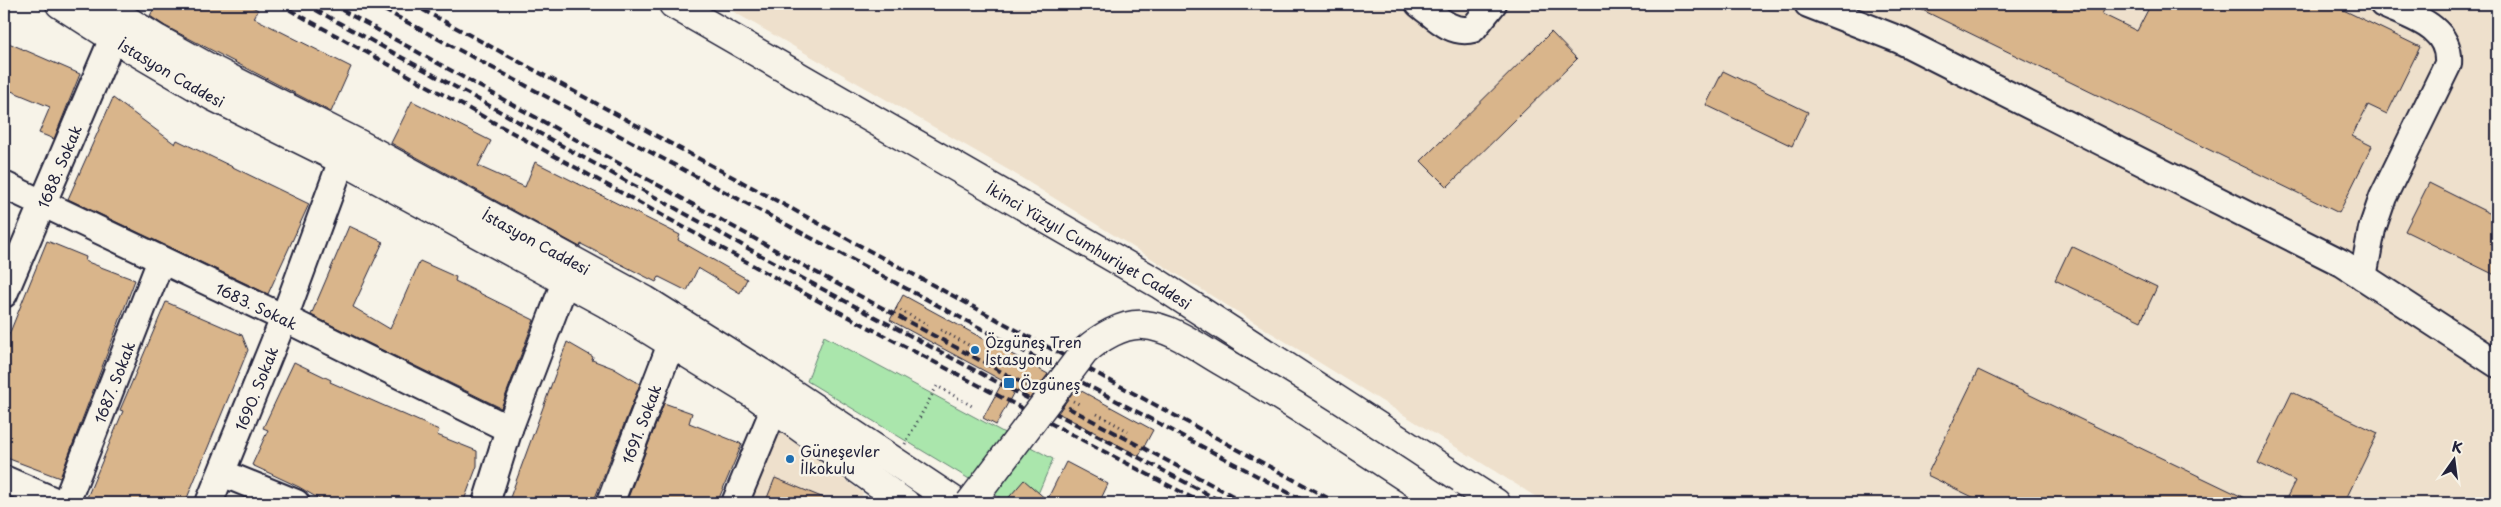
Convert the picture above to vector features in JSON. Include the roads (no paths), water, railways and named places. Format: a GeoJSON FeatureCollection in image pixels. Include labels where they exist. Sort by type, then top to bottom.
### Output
{"type":"FeatureCollection","features":[{"type":"Feature","properties":{"kind":"main road","name":"İstasyon Caddesi"},"geometry":{"type":"LineString","coordinates":[[60,4],[113,38],[212,96],[342,160],[607,304],[774,409],[905,503]]}},
{"type":"Feature","properties":{"kind":"main road","name":"İstasyon Caddesi"},"geometry":{"type":"LineString","coordinates":[[100,4],[157,40],[361,145],[645,300],[760,372],[895,463],[945,500]]}},
{"type":"Feature","properties":{"kind":"main road","name":"İkinci Yüzyıl Cumhuriyet Caddesi"},"geometry":{"type":"LineString","coordinates":[[673,4],[1159,284],[1496,503]]}},
{"type":"Feature","properties":{"kind":"main road"},"geometry":{"type":"LineString","coordinates":[[970,503],[1084,352],[1092,344],[1125,327],[1146,325],[1185,341],[1254,380],[1445,503]]}},
{"type":"Feature","properties":{"kind":"street"},"geometry":{"type":"LineString","coordinates":[[1419,4],[1452,28],[1463,31],[1472,29],[1493,4]]}},
{"type":"Feature","properties":{"kind":"street"},"geometry":{"type":"LineString","coordinates":[[1498,4],[1513,4]]}},
{"type":"Feature","properties":{"kind":"street"},"geometry":{"type":"LineString","coordinates":[[1808,4],[1900,40],[2333,258],[2497,364]]}},
{"type":"Feature","properties":{"kind":"street"},"geometry":{"type":"LineString","coordinates":[[2363,277],[2372,229],[2382,196],[2448,64],[2445,42],[2434,28],[2383,4]]}},
{"type":"Feature","properties":{"kind":"street","name":"1688. Sokak"},"geometry":{"type":"LineString","coordinates":[[4,294],[113,38]]}},
{"type":"Feature","properties":{"kind":"street","name":"1690. Sokak"},"geometry":{"type":"LineString","coordinates":[[209,503],[284,318],[342,160]]}},
{"type":"Feature","properties":{"kind":"street","name":"1683. Sokak"},"geometry":{"type":"LineString","coordinates":[[4,185],[284,318],[509,429]]}},
{"type":"Feature","properties":{"kind":"street","name":"1687. Sokak"},"geometry":{"type":"LineString","coordinates":[[66,503],[161,260]]}},
{"type":"Feature","properties":{"kind":"street"},"geometry":{"type":"LineString","coordinates":[[486,503],[509,429],[565,282]]}},
{"type":"Feature","properties":{"kind":"street","name":"1691. Sokak"},"geometry":{"type":"LineString","coordinates":[[610,503],[671,344]]}},
{"type":"Feature","properties":{"kind":"street"},"geometry":{"type":"LineString","coordinates":[[735,503],[774,409]]}},
{"type":"Feature","properties":{"kind":"street"},"geometry":{"type":"LineString","coordinates":[[222,473],[296,503]]}},
{"type":"Feature","properties":{"kind":"street"},"geometry":{"type":"LineString","coordinates":[[4,479],[59,503]]}},
{"type":"Feature","properties":{"kind":"railway"},"geometry":{"type":"LineString","coordinates":[[279,4],[794,288],[1202,503]]}},
{"type":"Feature","properties":{"kind":"railway"},"geometry":{"type":"LineString","coordinates":[[305,4],[800,277],[1224,503]]}},
{"type":"Feature","properties":{"kind":"railway"},"geometry":{"type":"LineString","coordinates":[[331,4],[806,267],[1246,503]]}},
{"type":"Feature","properties":{"kind":"railway"},"geometry":{"type":"LineString","coordinates":[[373,4],[1308,503]]}},
{"type":"Feature","properties":{"kind":"railway"},"geometry":{"type":"LineString","coordinates":[[412,4],[1337,503]]}},
{"type":"Feature","properties":{"kind":"place","name":"Özgüneş Tren İstasyonu"},"geometry":{"type":"Point","coordinates":[975,350]}},
{"type":"Feature","properties":{"kind":"place","name":"Özgüneş"},"geometry":{"type":"Point","coordinates":[1009,383]}},
{"type":"Feature","properties":{"kind":"place","name":"Güneşevler İlkokulu"},"geometry":{"type":"Point","coordinates":[790,459]}}]}
